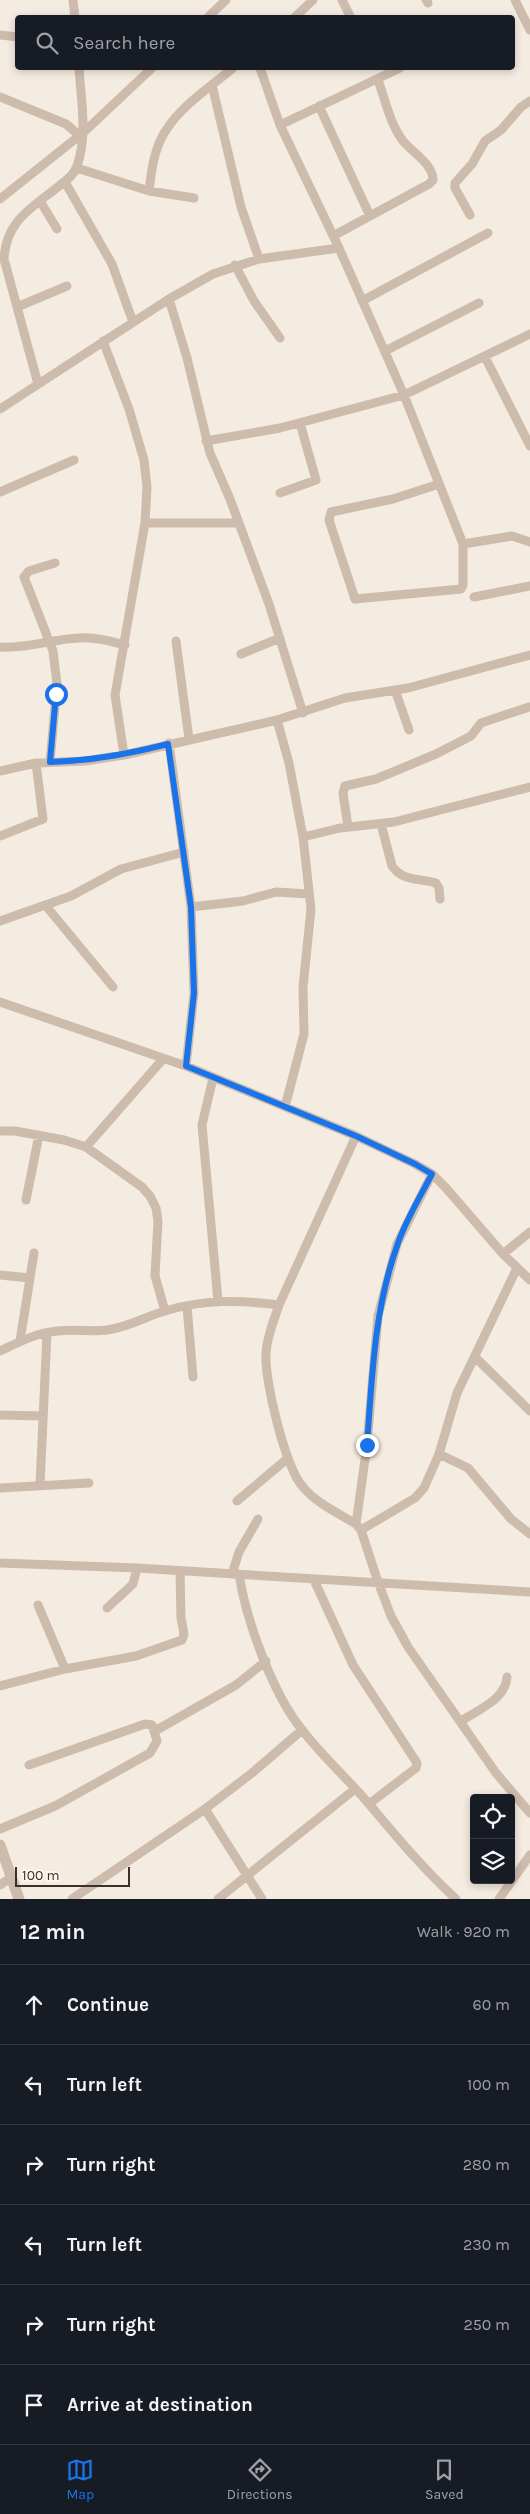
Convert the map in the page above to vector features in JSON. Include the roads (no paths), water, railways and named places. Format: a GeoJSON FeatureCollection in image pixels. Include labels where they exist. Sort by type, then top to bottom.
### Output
{"type":"FeatureCollection","features":[{"type":"Feature","properties":{"kind":"street"},"geometry":{"type":"LineString","coordinates":[[73,0],[75,15]]}},
{"type":"Feature","properties":{"kind":"street"},"geometry":{"type":"LineString","coordinates":[[209,15],[226,0]]}},
{"type":"Feature","properties":{"kind":"street"},"geometry":{"type":"LineString","coordinates":[[297,15],[313,0]]}},
{"type":"Feature","properties":{"kind":"street"},"geometry":{"type":"LineString","coordinates":[[342,0],[350,15]]}},
{"type":"Feature","properties":{"kind":"street"},"geometry":{"type":"LineString","coordinates":[[515,0],[530,30]]}},
{"type":"Feature","properties":{"kind":"street"},"geometry":{"type":"LineString","coordinates":[[0,35],[15,37]]}},
{"type":"Feature","properties":{"kind":"street"},"geometry":{"type":"LineString","coordinates":[[38,384],[4,259],[5,245],[9,232],[18,219],[65,182],[77,168],[82,134],[79,70]]}},
{"type":"Feature","properties":{"kind":"street"},"geometry":{"type":"LineString","coordinates":[[2,194],[82,134],[150,70]]}},
{"type":"Feature","properties":{"kind":"street"},"geometry":{"type":"LineString","coordinates":[[149,191],[153,163],[166,130],[182,111],[231,70]]}},
{"type":"Feature","properties":{"kind":"street"},"geometry":{"type":"LineString","coordinates":[[261,70],[280,125],[339,248],[404,395],[462,544],[463,585],[461,589],[358,600],[353,597],[329,520],[331,512],[393,498],[438,484]]}},
{"type":"Feature","properties":{"kind":"street"},"geometry":{"type":"LineString","coordinates":[[280,125],[396,70]]}},
{"type":"Feature","properties":{"kind":"street"},"geometry":{"type":"LineString","coordinates":[[333,236],[430,184],[433,180],[429,168],[403,141],[396,130],[378,80]]}},
{"type":"Feature","properties":{"kind":"street"},"geometry":{"type":"LineString","coordinates":[[212,86],[241,207],[258,259]]}},
{"type":"Feature","properties":{"kind":"street"},"geometry":{"type":"LineString","coordinates":[[0,97],[66,124],[82,134]]}},
{"type":"Feature","properties":{"kind":"street"},"geometry":{"type":"LineString","coordinates":[[470,215],[455,188],[455,183],[472,164],[485,142],[500,130],[521,107],[530,101]]}},
{"type":"Feature","properties":{"kind":"street"},"geometry":{"type":"LineString","coordinates":[[319,106],[370,216]]}},
{"type":"Feature","properties":{"kind":"street"},"geometry":{"type":"LineString","coordinates":[[77,168],[149,191],[194,198]]}},
{"type":"Feature","properties":{"kind":"street"},"geometry":{"type":"LineString","coordinates":[[65,182],[112,264],[133,322]]}},
{"type":"Feature","properties":{"kind":"street"},"geometry":{"type":"LineString","coordinates":[[40,201],[58,229]]}},
{"type":"Feature","properties":{"kind":"street"},"geometry":{"type":"LineString","coordinates":[[362,301],[488,233]]}},
{"type":"Feature","properties":{"kind":"street"},"geometry":{"type":"LineString","coordinates":[[0,409],[168,299],[235,265],[258,259],[339,248]]}},
{"type":"Feature","properties":{"kind":"street"},"geometry":{"type":"LineString","coordinates":[[235,265],[254,301],[280,338]]}},
{"type":"Feature","properties":{"kind":"street"},"geometry":{"type":"LineString","coordinates":[[17,307],[67,286]]}},
{"type":"Feature","properties":{"kind":"street"},"geometry":{"type":"LineString","coordinates":[[168,299],[187,358],[206,442],[239,523],[280,638],[302,713]]}},
{"type":"Feature","properties":{"kind":"street"},"geometry":{"type":"LineString","coordinates":[[385,351],[479,303]]}},
{"type":"Feature","properties":{"kind":"street"},"geometry":{"type":"LineString","coordinates":[[206,442],[300,423],[404,395],[530,334]]}},
{"type":"Feature","properties":{"kind":"street"},"geometry":{"type":"LineString","coordinates":[[103,341],[129,409],[144,460],[147,487],[145,523],[126,645],[115,695],[124,755]]}},
{"type":"Feature","properties":{"kind":"street"},"geometry":{"type":"LineString","coordinates":[[485,357],[530,446]]}},
{"type":"Feature","properties":{"kind":"street"},"geometry":{"type":"LineString","coordinates":[[280,493],[316,480],[300,423]]}},
{"type":"Feature","properties":{"kind":"street"},"geometry":{"type":"LineString","coordinates":[[0,492],[74,460]]}},
{"type":"Feature","properties":{"kind":"street"},"geometry":{"type":"LineString","coordinates":[[145,523],[239,523]]}},
{"type":"Feature","properties":{"kind":"street"},"geometry":{"type":"LineString","coordinates":[[462,544],[512,536],[530,542]]}},
{"type":"Feature","properties":{"kind":"street"},"geometry":{"type":"LineString","coordinates":[[50,762],[57,684],[50,642],[24,577],[29,571],[55,564]]}},
{"type":"Feature","properties":{"kind":"street"},"geometry":{"type":"LineString","coordinates":[[474,597],[530,586]]}},
{"type":"Feature","properties":{"kind":"street"},"geometry":{"type":"LineString","coordinates":[[0,647],[24,647],[50,642],[93,638],[126,645]]}},
{"type":"Feature","properties":{"kind":"street"},"geometry":{"type":"LineString","coordinates":[[241,654],[280,638]]}},
{"type":"Feature","properties":{"kind":"street"},"geometry":{"type":"LineString","coordinates":[[176,641],[189,739]]}},
{"type":"Feature","properties":{"kind":"street"},"geometry":{"type":"LineString","coordinates":[[0,771],[36,763],[85,761],[124,755],[276,720],[345,698],[395,690],[530,654]]}},
{"type":"Feature","properties":{"kind":"street"},"geometry":{"type":"LineString","coordinates":[[395,690],[408,730]]}},
{"type":"Feature","properties":{"kind":"street"},"geometry":{"type":"LineString","coordinates":[[348,826],[343,793],[345,786],[376,779],[436,754],[471,736],[481,723],[529,707]]}},
{"type":"Feature","properties":{"kind":"street"},"geometry":{"type":"LineString","coordinates":[[276,720],[289,763],[303,837],[310,916],[303,986],[304,1034],[285,1107]]}},
{"type":"Feature","properties":{"kind":"street"},"geometry":{"type":"LineString","coordinates":[[168,744],[191,907],[194,993],[186,1066]]}},
{"type":"Feature","properties":{"kind":"street"},"geometry":{"type":"LineString","coordinates":[[0,836],[43,819],[36,763]]}},
{"type":"Feature","properties":{"kind":"street"},"geometry":{"type":"LineString","coordinates":[[303,837],[348,826],[381,824],[530,787]]}},
{"type":"Feature","properties":{"kind":"street"},"geometry":{"type":"LineString","coordinates":[[381,824],[392,866],[396,871],[408,878],[436,883],[439,888],[440,899]]}},
{"type":"Feature","properties":{"kind":"street"},"geometry":{"type":"LineString","coordinates":[[0,921],[71,896],[121,869],[184,852]]}},
{"type":"Feature","properties":{"kind":"street"},"geometry":{"type":"LineString","coordinates":[[191,907],[232,903],[276,892],[309,894]]}},
{"type":"Feature","properties":{"kind":"street"},"geometry":{"type":"LineString","coordinates":[[46,906],[113,987]]}},
{"type":"Feature","properties":{"kind":"street"},"geometry":{"type":"LineString","coordinates":[[0,1002],[186,1066],[356,1136],[415,1164],[432,1174],[503,1254],[530,1280]]}},
{"type":"Feature","properties":{"kind":"street"},"geometry":{"type":"LineString","coordinates":[[86,1147],[163,1059]]}},
{"type":"Feature","properties":{"kind":"street"},"geometry":{"type":"LineString","coordinates":[[213,1078],[202,1125],[218,1300]]}},
{"type":"Feature","properties":{"kind":"street"},"geometry":{"type":"LineString","coordinates":[[0,1131],[39,1135],[86,1147],[142,1187],[150,1196],[156,1208],[158,1221],[155,1276],[164,1311]]}},
{"type":"Feature","properties":{"kind":"street"},"geometry":{"type":"LineString","coordinates":[[26,1200],[39,1135]]}},
{"type":"Feature","properties":{"kind":"street"},"geometry":{"type":"LineString","coordinates":[[356,1136],[279,1305],[266,1352],[266,1371],[294,1475],[314,1498],[358,1527]]}},
{"type":"Feature","properties":{"kind":"street"},"geometry":{"type":"LineString","coordinates":[[432,1174],[397,1244],[378,1316],[358,1527],[392,1616],[408,1647],[496,1773],[530,1813]]}},
{"type":"Feature","properties":{"kind":"street"},"geometry":{"type":"LineString","coordinates":[[503,1254],[530,1232]]}},
{"type":"Feature","properties":{"kind":"street"},"geometry":{"type":"LineString","coordinates":[[20,1341],[34,1253]]}},
{"type":"Feature","properties":{"kind":"street"},"geometry":{"type":"LineString","coordinates":[[358,1527],[414,1498],[424,1488],[439,1454],[457,1393],[517,1268]]}},
{"type":"Feature","properties":{"kind":"street"},"geometry":{"type":"LineString","coordinates":[[0,1275],[30,1278]]}},
{"type":"Feature","properties":{"kind":"street"},"geometry":{"type":"LineString","coordinates":[[0,1351],[20,1341],[47,1333],[106,1330],[138,1323],[164,1311],[218,1300],[239,1300],[279,1305]]}},
{"type":"Feature","properties":{"kind":"street"},"geometry":{"type":"LineString","coordinates":[[187,1306],[192,1377]]}},
{"type":"Feature","properties":{"kind":"street"},"geometry":{"type":"LineString","coordinates":[[40,1484],[47,1333]]}},
{"type":"Feature","properties":{"kind":"street"},"geometry":{"type":"LineString","coordinates":[[474,1357],[530,1411]]}},
{"type":"Feature","properties":{"kind":"street"},"geometry":{"type":"LineString","coordinates":[[0,1415],[43,1416]]}},
{"type":"Feature","properties":{"kind":"street"},"geometry":{"type":"LineString","coordinates":[[439,1454],[468,1468],[512,1519],[530,1534]]}},
{"type":"Feature","properties":{"kind":"street"},"geometry":{"type":"LineString","coordinates":[[237,1500],[288,1458]]}},
{"type":"Feature","properties":{"kind":"street"},"geometry":{"type":"LineString","coordinates":[[0,1488],[40,1484],[90,1483]]}},
{"type":"Feature","properties":{"kind":"street"},"geometry":{"type":"LineString","coordinates":[[258,1519],[239,1552],[235,1574],[266,1661],[290,1711],[302,1730],[369,1804],[416,1861],[456,1899]]}},
{"type":"Feature","properties":{"kind":"street"},"geometry":{"type":"LineString","coordinates":[[0,1562],[137,1568],[530,1592]]}},
{"type":"Feature","properties":{"kind":"street"},"geometry":{"type":"LineString","coordinates":[[107,1608],[133,1584],[137,1568]]}},
{"type":"Feature","properties":{"kind":"street"},"geometry":{"type":"LineString","coordinates":[[0,1686],[65,1669],[136,1656],[184,1638],[180,1571]]}},
{"type":"Feature","properties":{"kind":"street"},"geometry":{"type":"LineString","coordinates":[[314,1580],[353,1665],[417,1763],[416,1768],[369,1804]]}},
{"type":"Feature","properties":{"kind":"street"},"geometry":{"type":"LineString","coordinates":[[38,1605],[65,1669]]}},
{"type":"Feature","properties":{"kind":"street"},"geometry":{"type":"LineString","coordinates":[[155,1731],[236,1685],[266,1661]]}},
{"type":"Feature","properties":{"kind":"street"},"geometry":{"type":"LineString","coordinates":[[461,1721],[495,1699],[507,1684],[508,1677]]}},
{"type":"Feature","properties":{"kind":"street"},"geometry":{"type":"LineString","coordinates":[[0,1829],[55,1806],[150,1753],[156,1747],[155,1731],[152,1725],[145,1724],[29,1765]]}},
{"type":"Feature","properties":{"kind":"street"},"geometry":{"type":"LineString","coordinates":[[72,1899],[205,1809],[252,1773],[302,1730]]}},
{"type":"Feature","properties":{"kind":"street"},"geometry":{"type":"LineString","coordinates":[[218,1899],[355,1789]]}},
{"type":"Feature","properties":{"kind":"street"},"geometry":{"type":"LineString","coordinates":[[205,1809],[262,1899]]}},
{"type":"Feature","properties":{"kind":"street"},"geometry":{"type":"LineString","coordinates":[[0,1845],[19,1899]]}},
{"type":"Feature","properties":{"kind":"street"},"geometry":{"type":"LineString","coordinates":[[498,1899],[530,1855]]}},
{"type":"Feature","properties":{"kind":"street"},"geometry":{"type":"LineString","coordinates":[[0,1885],[12,1877]]}}]}
